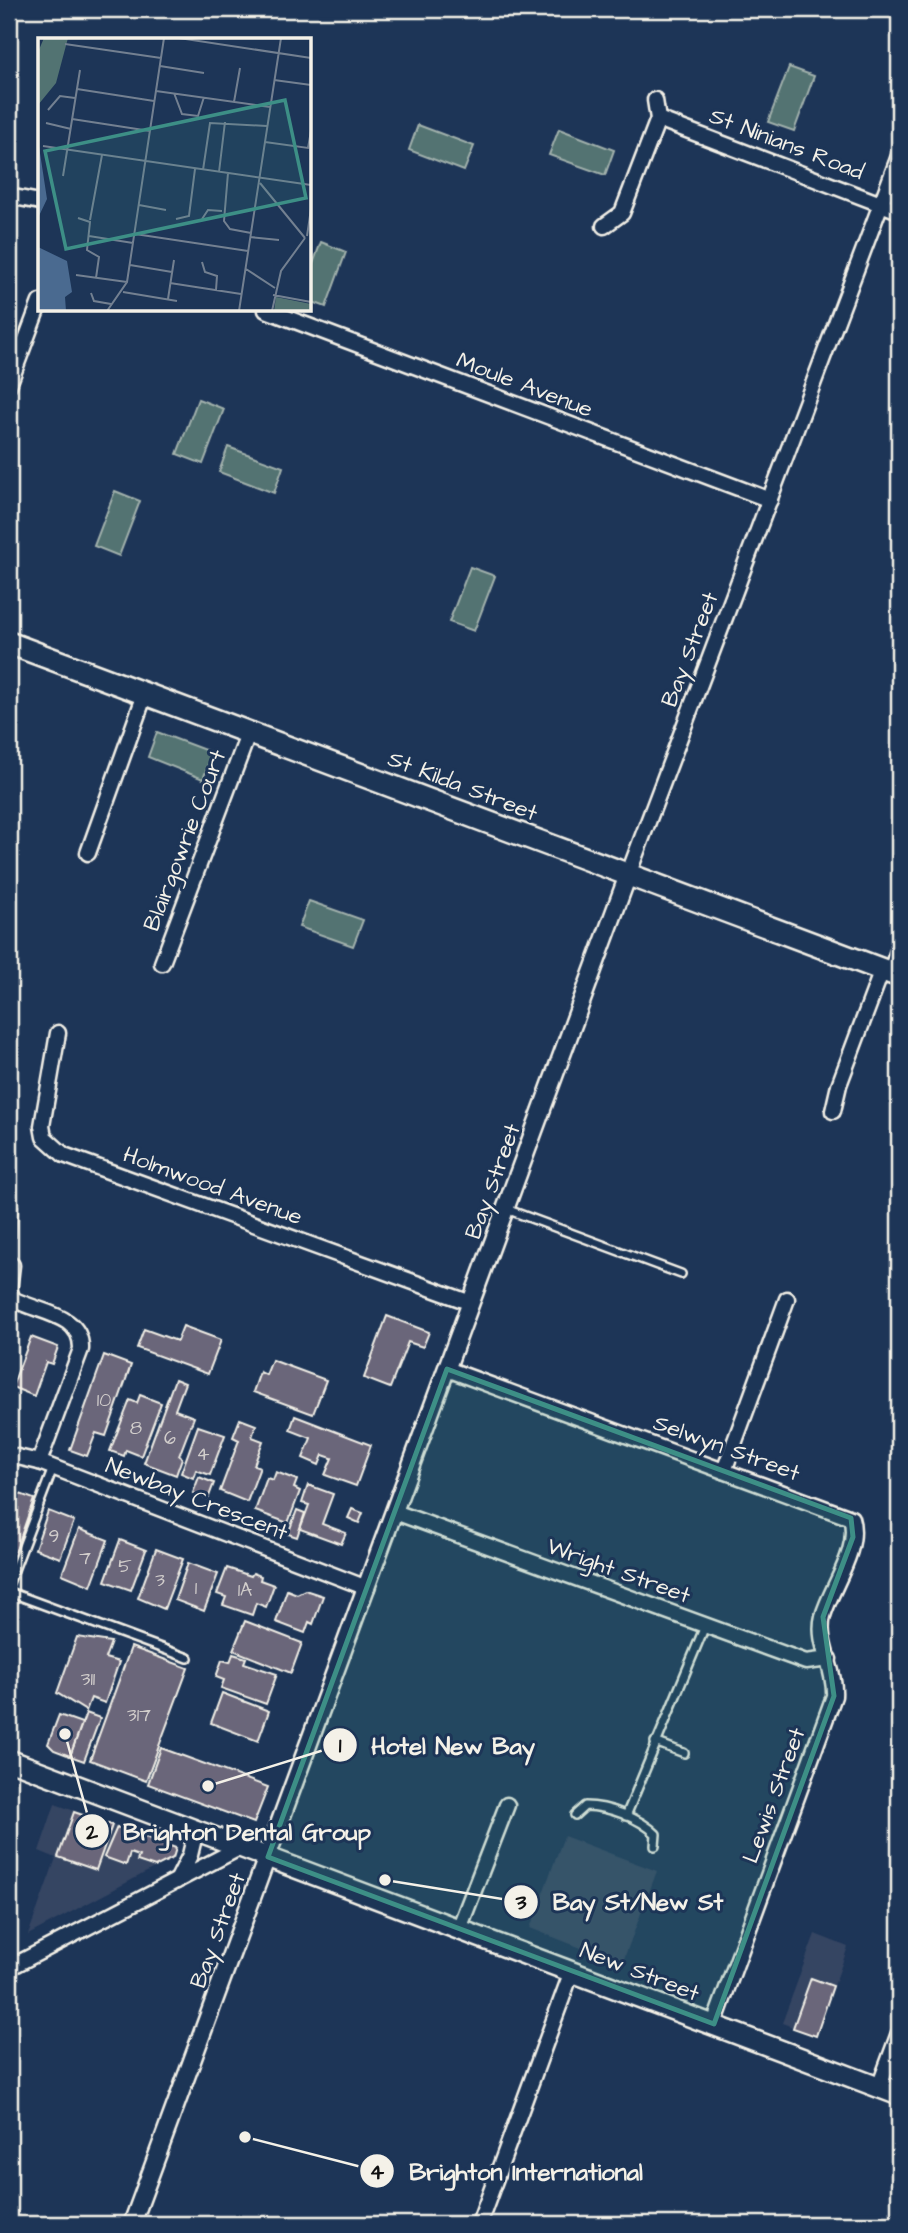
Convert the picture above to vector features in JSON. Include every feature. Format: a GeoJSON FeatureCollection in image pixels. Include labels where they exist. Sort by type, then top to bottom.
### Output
{"type":"FeatureCollection","features":[{"type":"Feature","properties":{"kind":"main road","name":"St Kilda Street"},"geometry":{"type":"LineString","coordinates":[[9,643],[890,973]]}},
{"type":"Feature","properties":{"kind":"main road","name":"New Street"},"geometry":{"type":"LineString","coordinates":[[9,1760],[899,2095]]}},
{"type":"Feature","properties":{"kind":"street"},"geometry":{"type":"LineString","coordinates":[[604,226],[622,213],[658,118],[654,100]]}},
{"type":"Feature","properties":{"kind":"street","name":"St Ninians Road"},"geometry":{"type":"LineString","coordinates":[[658,118],[899,211]]}},
{"type":"Feature","properties":{"kind":"street","name":"Bay Street"},"geometry":{"type":"LineString","coordinates":[[132,2224],[628,875],[899,156]]}},
{"type":"Feature","properties":{"kind":"street"},"geometry":{"type":"LineString","coordinates":[[9,196],[38,202]]}},
{"type":"Feature","properties":{"kind":"street"},"geometry":{"type":"LineString","coordinates":[[9,385],[38,307]]}},
{"type":"Feature","properties":{"kind":"street","name":"Moule Avenue"},"geometry":{"type":"LineString","coordinates":[[271,312],[770,500]]}},
{"type":"Feature","properties":{"kind":"street"},"geometry":{"type":"LineString","coordinates":[[88,853],[145,694]]}},
{"type":"Feature","properties":{"kind":"street","name":"Blairgowrie Court"},"geometry":{"type":"LineString","coordinates":[[162,963],[249,732]]}},
{"type":"Feature","properties":{"kind":"street"},"geometry":{"type":"LineString","coordinates":[[833,1111],[839,1085],[899,948]]}},
{"type":"Feature","properties":{"kind":"street","name":"Holmwood Avenue"},"geometry":{"type":"LineString","coordinates":[[58,1032],[42,1126],[44,1137],[64,1155],[471,1303]]}},
{"type":"Feature","properties":{"kind":"street"},"geometry":{"type":"LineString","coordinates":[[12,1265],[9,1290],[13,1298],[69,1321],[81,1339],[81,1349],[46,1464]]}},
{"type":"Feature","properties":{"kind":"street"},"geometry":{"type":"LineString","coordinates":[[724,1471],[787,1299]]}},
{"type":"Feature","properties":{"kind":"street","name":"Selwyn Street"},"geometry":{"type":"LineString","coordinates":[[447,1369],[851,1518],[853,1537],[821,1627],[829,1659]]}},
{"type":"Feature","properties":{"kind":"street","name":"Newbay Crescent"},"geometry":{"type":"LineString","coordinates":[[9,1455],[46,1464],[367,1587]]}},
{"type":"Feature","properties":{"kind":"street","name":"Wright Street"},"geometry":{"type":"LineString","coordinates":[[395,1512],[806,1662],[829,1659]]}},
{"type":"Feature","properties":{"kind":"street","name":"Lewis Street"},"geometry":{"type":"LineString","coordinates":[[714,2024],[834,1696],[834,1674],[829,1659]]}},
{"type":"Feature","properties":{"kind":"street"},"geometry":{"type":"LineString","coordinates":[[459,1929],[508,1805]]}},
{"type":"Feature","properties":{"kind":"street"},"geometry":{"type":"LineString","coordinates":[[177,1881],[190,1855],[196,1830]]}},
{"type":"Feature","properties":{"kind":"street"},"geometry":{"type":"LineString","coordinates":[[9,1968],[240,1847]]}},
{"type":"Feature","properties":{"kind":"street"},"geometry":{"type":"LineString","coordinates":[[478,2224],[572,1971]]}},
{"type":"Feature","properties":{"kind":"street"},"geometry":{"type":"LineString","coordinates":[[879,2087],[899,2033]]}},
{"type":"Feature","properties":{"kind":"lane"},"geometry":{"type":"LineString","coordinates":[[506,1209],[681,1273]]}},
{"type":"Feature","properties":{"kind":"lane"},"geometry":{"type":"LineString","coordinates":[[9,1583],[46,1464]]}},
{"type":"Feature","properties":{"kind":"lane"},"geometry":{"type":"LineString","coordinates":[[9,1592],[188,1658]]}},
{"type":"Feature","properties":{"kind":"lane"},"geometry":{"type":"LineString","coordinates":[[626,1816],[667,1711],[681,1687],[705,1626]]}},
{"type":"Feature","properties":{"kind":"lane"},"geometry":{"type":"LineString","coordinates":[[655,1742],[684,1753]]}},
{"type":"Feature","properties":{"kind":"lane"},"geometry":{"type":"LineString","coordinates":[[575,1815],[586,1806],[594,1806],[626,1816],[656,1834],[655,1846]]}},
{"type":"Feature","properties":{"kind":"highlighted area"},"geometry":{"type":"Polygon","coordinates":[[[447,1369],[851,1518],[853,1537],[823,1617],[834,1696],[714,2024],[268,1857],[447,1369]]]}},
{"type":"Feature","properties":{"kind":"shaded area"},"geometry":{"type":"Polygon","coordinates":[[[55,1804],[177,1847],[173,1858],[28,1935],[56,1858],[39,1851],[55,1804]]]}},
{"type":"Feature","properties":{"kind":"shaded area"},"geometry":{"type":"Polygon","coordinates":[[[564,1836],[657,1871],[622,1964],[530,1928],[564,1836]]]}},
{"type":"Feature","properties":{"kind":"shaded area"},"geometry":{"type":"Polygon","coordinates":[[[815,1934],[848,1947],[816,2036],[782,2023],[815,1934]]]}},
{"type":"Feature","properties":{"kind":"green space"},"geometry":{"type":"Polygon","coordinates":[[[789,67],[814,76],[794,131],[768,122],[789,67]]]}},
{"type":"Feature","properties":{"kind":"green space"},"geometry":{"type":"Polygon","coordinates":[[[418,125],[474,146],[464,171],[409,150],[418,125]]]}},
{"type":"Feature","properties":{"kind":"green space"},"geometry":{"type":"Polygon","coordinates":[[[559,129],[614,150],[605,175],[549,155],[559,129]]]}},
{"type":"Feature","properties":{"kind":"green space"},"geometry":{"type":"Polygon","coordinates":[[[321,242],[346,252],[326,307],[312,302],[312,267],[321,242]]]}},
{"type":"Feature","properties":{"kind":"green space"},"geometry":{"type":"Polygon","coordinates":[[[198,399],[224,409],[203,464],[177,454],[198,399]]]}},
{"type":"Feature","properties":{"kind":"green space"},"geometry":{"type":"Polygon","coordinates":[[[228,447],[283,467],[274,493],[219,472],[228,447]]]}},
{"type":"Feature","properties":{"kind":"green space"},"geometry":{"type":"Polygon","coordinates":[[[115,491],[140,501],[119,556],[94,546],[115,491]]]}},
{"type":"Feature","properties":{"kind":"green space"},"geometry":{"type":"Polygon","coordinates":[[[470,567],[495,576],[474,631],[449,622],[470,567]]]}},
{"type":"Feature","properties":{"kind":"green space"},"geometry":{"type":"Polygon","coordinates":[[[157,732],[213,753],[203,779],[148,757],[157,732]]]}},
{"type":"Feature","properties":{"kind":"green space"},"geometry":{"type":"Polygon","coordinates":[[[309,901],[363,920],[353,946],[299,927],[309,901]]]}},
{"type":"Feature","properties":{"kind":"building"},"geometry":{"type":"Polygon","coordinates":[[[9,1206],[18,1206],[16,1237],[9,1237],[9,1206]]]}},
{"type":"Feature","properties":{"kind":"building"},"geometry":{"type":"Polygon","coordinates":[[[387,1316],[429,1332],[423,1347],[408,1342],[390,1388],[364,1378],[387,1316]]]}},
{"type":"Feature","properties":{"kind":"building"},"geometry":{"type":"Polygon","coordinates":[[[183,1326],[221,1340],[208,1374],[137,1348],[144,1329],[177,1341],[183,1326]]]}},
{"type":"Feature","properties":{"kind":"building"},"geometry":{"type":"Polygon","coordinates":[[[31,1337],[58,1347],[52,1364],[46,1362],[34,1396],[12,1387],[31,1337]]]}},
{"type":"Feature","properties":{"kind":"building"},"geometry":{"type":"Polygon","coordinates":[[[104,1355],[131,1365],[106,1436],[96,1433],[87,1456],[70,1450],[104,1355]]]}},
{"type":"Feature","properties":{"kind":"building"},"geometry":{"type":"Polygon","coordinates":[[[272,1360],[326,1380],[313,1414],[253,1392],[260,1372],[266,1375],[272,1360]]]}},
{"type":"Feature","properties":{"kind":"building"},"geometry":{"type":"Polygon","coordinates":[[[175,1379],[185,1383],[175,1410],[194,1417],[179,1456],[182,1458],[176,1475],[144,1463],[175,1379]]]}},
{"type":"Feature","properties":{"kind":"building"},"geometry":{"type":"Polygon","coordinates":[[[140,1395],[161,1403],[141,1456],[126,1450],[124,1456],[110,1451],[130,1400],[137,1403],[140,1395]]]}},
{"type":"Feature","properties":{"kind":"building"},"geometry":{"type":"Polygon","coordinates":[[[295,1416],[371,1445],[356,1486],[325,1475],[332,1458],[323,1455],[319,1465],[303,1458],[311,1438],[290,1430],[295,1416]]]}},
{"type":"Feature","properties":{"kind":"building"},"geometry":{"type":"Polygon","coordinates":[[[240,1419],[256,1425],[252,1437],[263,1441],[254,1465],[260,1467],[247,1502],[220,1491],[239,1440],[233,1437],[240,1419]]]}},
{"type":"Feature","properties":{"kind":"building"},"geometry":{"type":"Polygon","coordinates":[[[198,1426],[225,1435],[210,1475],[196,1470],[193,1478],[181,1473],[198,1426]]]}},
{"type":"Feature","properties":{"kind":"building"},"geometry":{"type":"Polygon","coordinates":[[[276,1472],[297,1480],[294,1488],[300,1491],[288,1523],[255,1511],[267,1478],[273,1480],[276,1472]]]}},
{"type":"Feature","properties":{"kind":"building"},"geometry":{"type":"Polygon","coordinates":[[[199,1477],[214,1483],[208,1499],[193,1493],[199,1477]]]}},
{"type":"Feature","properties":{"kind":"building"},"geometry":{"type":"Polygon","coordinates":[[[308,1485],[333,1494],[322,1524],[346,1533],[341,1544],[300,1529],[309,1505],[302,1503],[308,1485]]]}},
{"type":"Feature","properties":{"kind":"building"},"geometry":{"type":"Polygon","coordinates":[[[9,1490],[34,1499],[14,1556],[9,1554],[9,1490]]]}},
{"type":"Feature","properties":{"kind":"building"},"geometry":{"type":"Polygon","coordinates":[[[352,1509],[363,1513],[359,1523],[348,1518],[352,1509]]]}},
{"type":"Feature","properties":{"kind":"building"},"geometry":{"type":"Polygon","coordinates":[[[297,1510],[305,1513],[297,1537],[288,1534],[297,1510]]]}},
{"type":"Feature","properties":{"kind":"building"},"geometry":{"type":"Polygon","coordinates":[[[48,1511],[74,1521],[60,1558],[35,1549],[48,1511]]]}},
{"type":"Feature","properties":{"kind":"building"},"geometry":{"type":"Polygon","coordinates":[[[79,1529],[108,1540],[91,1586],[62,1574],[79,1529]]]}},
{"type":"Feature","properties":{"kind":"building"},"geometry":{"type":"Polygon","coordinates":[[[120,1540],[146,1550],[131,1590],[105,1581],[120,1540]]]}},
{"type":"Feature","properties":{"kind":"building"},"geometry":{"type":"Polygon","coordinates":[[[156,1549],[183,1559],[164,1609],[138,1598],[156,1549]]]}},
{"type":"Feature","properties":{"kind":"building"},"geometry":{"type":"Polygon","coordinates":[[[188,1563],[218,1574],[204,1611],[175,1600],[188,1563]]]}},
{"type":"Feature","properties":{"kind":"building"},"geometry":{"type":"Polygon","coordinates":[[[227,1568],[251,1576],[253,1573],[261,1576],[260,1580],[274,1585],[266,1607],[256,1603],[252,1615],[223,1605],[226,1597],[217,1594],[227,1568]]]}},
{"type":"Feature","properties":{"kind":"building"},"geometry":{"type":"Polygon","coordinates":[[[287,1590],[297,1594],[305,1590],[323,1596],[313,1624],[309,1622],[305,1633],[276,1622],[287,1590]]]}},
{"type":"Feature","properties":{"kind":"building"},"geometry":{"type":"Polygon","coordinates":[[[245,1621],[302,1643],[291,1673],[233,1650],[245,1621]]]}},
{"type":"Feature","properties":{"kind":"building"},"geometry":{"type":"Polygon","coordinates":[[[77,1637],[111,1642],[105,1658],[119,1662],[105,1703],[91,1698],[86,1711],[57,1693],[77,1637]]]}},
{"type":"Feature","properties":{"kind":"building"},"geometry":{"type":"Polygon","coordinates":[[[131,1647],[188,1668],[146,1781],[90,1760],[131,1647]]]}},
{"type":"Feature","properties":{"kind":"building"},"geometry":{"type":"Polygon","coordinates":[[[233,1654],[246,1658],[244,1663],[277,1674],[266,1704],[221,1688],[224,1680],[216,1677],[222,1660],[230,1662],[233,1654]]]}},
{"type":"Feature","properties":{"kind":"building"},"geometry":{"type":"Polygon","coordinates":[[[222,1693],[269,1711],[258,1741],[211,1723],[222,1693]]]}},
{"type":"Feature","properties":{"kind":"building"},"geometry":{"type":"Polygon","coordinates":[[[86,1713],[100,1718],[84,1761],[70,1756],[86,1713]]]}},
{"type":"Feature","properties":{"kind":"building"},"geometry":{"type":"Polygon","coordinates":[[[59,1715],[82,1723],[70,1756],[54,1750],[48,1744],[59,1715]]]}},
{"type":"Feature","properties":{"kind":"building"},"geometry":{"type":"Polygon","coordinates":[[[161,1748],[268,1787],[254,1823],[148,1784],[161,1748]]]}},
{"type":"Feature","properties":{"kind":"building"},"geometry":{"type":"Polygon","coordinates":[[[74,1812],[112,1825],[96,1870],[58,1857],[74,1812]]]}},
{"type":"Feature","properties":{"kind":"building"},"geometry":{"type":"Polygon","coordinates":[[[117,1827],[176,1848],[173,1858],[155,1867],[137,1861],[139,1856],[130,1853],[126,1865],[104,1857],[117,1827]]]}},
{"type":"Feature","properties":{"kind":"building"},"geometry":{"type":"Polygon","coordinates":[[[811,1978],[833,1986],[816,2036],[793,2028],[811,1978]]]}},
{"type":"Feature","properties":{"kind":"place","name":"Brighton Dental Group"},"geometry":{"type":"Point","coordinates":[65,1734]}},
{"type":"Feature","properties":{"kind":"place","name":"Hotel New Bay"},"geometry":{"type":"Point","coordinates":[208,1786]}},
{"type":"Feature","properties":{"kind":"place","name":"Bay St/New St"},"geometry":{"type":"Point","coordinates":[385,1880]}},
{"type":"Feature","properties":{"kind":"place","name":"Brighton International"},"geometry":{"type":"Point","coordinates":[245,2137]}}]}
